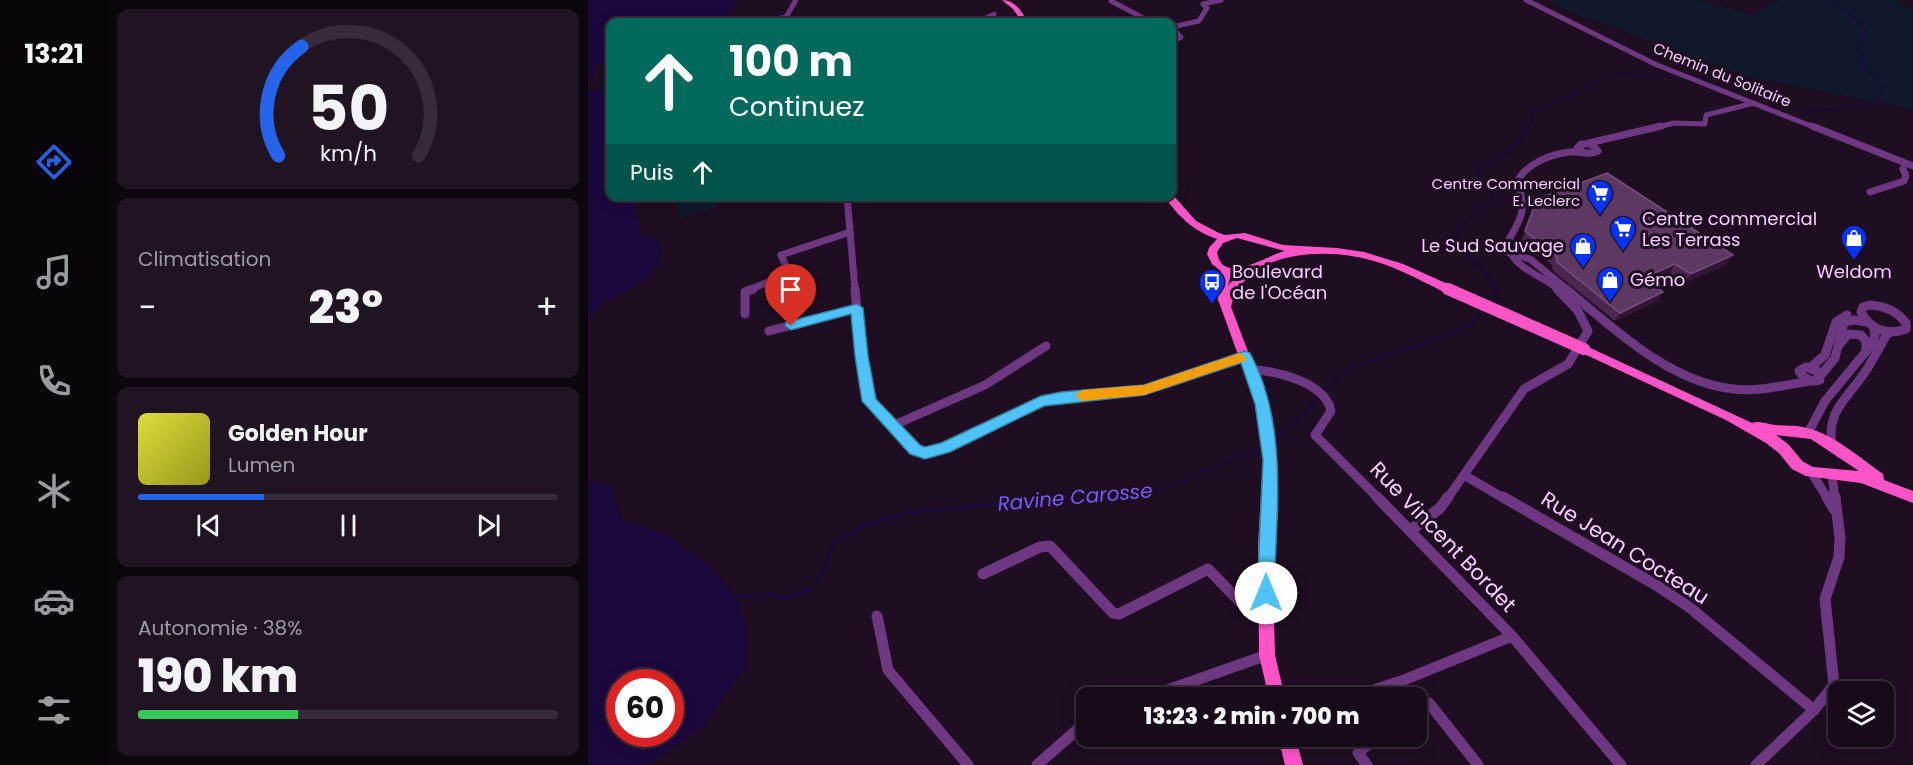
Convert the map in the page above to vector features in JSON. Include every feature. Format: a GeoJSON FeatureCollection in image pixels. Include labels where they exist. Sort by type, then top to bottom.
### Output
{"type":"FeatureCollection","features":[{"type":"Feature","properties":{"kind":"main road"},"geometry":{"type":"LineString","coordinates":[[1005,0],[1022,18]]}},
{"type":"Feature","properties":{"kind":"main road"},"geometry":{"type":"LineString","coordinates":[[1171,201],[1183,224],[1213,248],[1214,260],[1227,269],[1248,271]]}},
{"type":"Feature","properties":{"kind":"main road"},"geometry":{"type":"LineString","coordinates":[[1177,209],[1197,227],[1224,238],[1242,235],[1254,237],[1263,243],[1280,248],[1337,251],[1387,262],[1584,349],[1730,417],[1771,439],[1784,449],[1797,465],[1811,472],[1862,477],[1913,497]]}},
{"type":"Feature","properties":{"kind":"main road"},"geometry":{"type":"LineString","coordinates":[[1213,248],[1224,238]]}},
{"type":"Feature","properties":{"kind":"main road"},"geometry":{"type":"LineString","coordinates":[[1263,243],[1268,250],[1267,259]]}},
{"type":"Feature","properties":{"kind":"main road"},"geometry":{"type":"LineString","coordinates":[[1226,310],[1228,295],[1238,280],[1267,259],[1283,255],[1337,251]]}},
{"type":"Feature","properties":{"kind":"main road"},"geometry":{"type":"LineString","coordinates":[[1227,269],[1221,294],[1262,404],[1267,425],[1270,460],[1266,616],[1267,655],[1274,687]]}},
{"type":"Feature","properties":{"kind":"main road"},"geometry":{"type":"LineString","coordinates":[[1730,417],[1774,431],[1808,433],[1820,437],[1895,489]]}},
{"type":"Feature","properties":{"kind":"main road"},"geometry":{"type":"LineString","coordinates":[[1784,449],[1784,438],[1793,432]]}},
{"type":"Feature","properties":{"kind":"main road"},"geometry":{"type":"LineString","coordinates":[[1834,448],[1842,461],[1841,470],[1834,474]]}},
{"type":"Feature","properties":{"kind":"main road"},"geometry":{"type":"LineString","coordinates":[[1289,747],[1294,765]]}},
{"type":"Feature","properties":{"kind":"street"},"geometry":{"type":"LineString","coordinates":[[787,18],[796,0]]}},
{"type":"Feature","properties":{"kind":"street"},"geometry":{"type":"LineString","coordinates":[[1176,27],[1199,21],[1201,14],[1207,8],[1203,4],[1221,0]]}},
{"type":"Feature","properties":{"kind":"street","name":"Chemin du Solitaire"},"geometry":{"type":"LineString","coordinates":[[1526,0],[1676,73],[1913,166]]}},
{"type":"Feature","properties":{"kind":"street"},"geometry":{"type":"LineString","coordinates":[[1111,1],[1143,18]]}},
{"type":"Feature","properties":{"kind":"street"},"geometry":{"type":"LineString","coordinates":[[986,18],[994,14]]}},
{"type":"Feature","properties":{"kind":"street"},"geometry":{"type":"LineString","coordinates":[[1577,150],[1581,144],[1600,145],[1674,123],[1705,124],[1706,115],[1754,103]]}},
{"type":"Feature","properties":{"kind":"street"},"geometry":{"type":"LineString","coordinates":[[1411,530],[1440,508],[1524,389],[1568,364],[1588,331],[1587,323],[1560,292],[1517,263],[1509,253],[1508,238],[1523,215],[1524,200],[1518,187],[1518,178],[1524,171],[1549,157],[1577,150],[1596,153],[1600,145]]}},
{"type":"Feature","properties":{"kind":"street"},"geometry":{"type":"LineString","coordinates":[[1870,192],[1904,181],[1906,176],[1903,169]]}},
{"type":"Feature","properties":{"kind":"street"},"geometry":{"type":"LineString","coordinates":[[847,201],[861,356],[869,401],[915,450],[925,453],[934,452],[1041,401],[1061,397],[1122,394],[1144,390],[1245,356]]}},
{"type":"Feature","properties":{"kind":"street"},"geometry":{"type":"LineString","coordinates":[[745,314],[744,292],[786,274],[788,271],[781,255],[850,232]]}},
{"type":"Feature","properties":{"kind":"street"},"geometry":{"type":"LineString","coordinates":[[1509,253],[1530,259],[1659,362],[1720,387],[1734,389],[1819,381],[1820,376],[1835,358],[1844,322],[1854,320],[1891,332],[1903,331],[1911,320],[1876,305],[1866,306],[1861,312],[1839,319],[1825,355],[1810,368]]}},
{"type":"Feature","properties":{"kind":"street"},"geometry":{"type":"LineString","coordinates":[[769,331],[857,308]]}},
{"type":"Feature","properties":{"kind":"street"},"geometry":{"type":"LineString","coordinates":[[1808,433],[1825,401],[1875,339],[1870,324],[1861,312]]}},
{"type":"Feature","properties":{"kind":"street"},"geometry":{"type":"LineString","coordinates":[[1834,448],[1829,425],[1837,405],[1861,378],[1887,334],[1891,332]]}},
{"type":"Feature","properties":{"kind":"street"},"geometry":{"type":"LineString","coordinates":[[1839,346],[1848,334],[1853,333],[1861,335],[1866,341],[1866,352]]}},
{"type":"Feature","properties":{"kind":"street"},"geometry":{"type":"LineString","coordinates":[[892,426],[985,386],[1047,346]]}},
{"type":"Feature","properties":{"kind":"street"},"geometry":{"type":"LineString","coordinates":[[1793,384],[1801,368],[1810,368],[1820,376]]}},
{"type":"Feature","properties":{"kind":"street","name":"Rue Vincent Bordet"},"geometry":{"type":"LineString","coordinates":[[1250,370],[1269,370],[1290,374],[1326,400],[1331,407],[1331,413],[1316,435],[1512,636],[1621,765]]}},
{"type":"Feature","properties":{"kind":"street"},"geometry":{"type":"LineString","coordinates":[[1800,373],[1810,381]]}},
{"type":"Feature","properties":{"kind":"street"},"geometry":{"type":"LineString","coordinates":[[1811,472],[1835,510]]}},
{"type":"Feature","properties":{"kind":"street"},"geometry":{"type":"LineString","coordinates":[[1756,765],[1814,710],[1834,685],[1825,599],[1839,557],[1840,538],[1835,510],[1834,474]]}},
{"type":"Feature","properties":{"kind":"street","name":"Rue Jean Cocteau"},"geometry":{"type":"LineString","coordinates":[[1464,475],[1665,591],[1707,621],[1814,710]]}},
{"type":"Feature","properties":{"kind":"street"},"geometry":{"type":"LineString","coordinates":[[983,574],[1040,547],[1050,546],[1113,613],[1119,614],[1208,569],[1244,606],[1266,616]]}},
{"type":"Feature","properties":{"kind":"street"},"geometry":{"type":"LineString","coordinates":[[877,616],[888,670],[968,765]]}},
{"type":"Feature","properties":{"kind":"street"},"geometry":{"type":"LineString","coordinates":[[1383,687],[1512,636]]}},
{"type":"Feature","properties":{"kind":"street"},"geometry":{"type":"LineString","coordinates":[[1176,687],[1267,655]]}},
{"type":"Feature","properties":{"kind":"street"},"geometry":{"type":"LineString","coordinates":[[1427,704],[1430,703],[1478,765]]}},
{"type":"Feature","properties":{"kind":"street"},"geometry":{"type":"LineString","coordinates":[[1037,765],[1076,732]]}},
{"type":"Feature","properties":{"kind":"street"},"geometry":{"type":"LineString","coordinates":[[1365,747],[1358,753],[1366,765]]}},
{"type":"Feature","properties":{"kind":"shaded area"},"geometry":{"type":"Polygon","coordinates":[[[588,0],[733,0],[738,3],[721,18],[606,18],[606,63],[590,65],[595,69],[588,86],[588,0]]]}},
{"type":"Feature","properties":{"kind":"shaded area"},"geometry":{"type":"Polygon","coordinates":[[[1549,0],[1698,0],[1752,15],[1779,0],[1895,0],[1913,11],[1913,109],[1749,77],[1558,7],[1549,0]]]}},
{"type":"Feature","properties":{"kind":"shaded area"},"geometry":{"type":"Polygon","coordinates":[[[606,87],[606,201],[634,202],[638,206],[635,214],[642,234],[658,240],[661,252],[658,264],[644,280],[604,303],[588,319],[588,92],[606,87]]]}},
{"type":"Feature","properties":{"kind":"shaded area"},"geometry":{"type":"Polygon","coordinates":[[[675,201],[717,201],[719,206],[680,218],[675,201]]]}},
{"type":"Feature","properties":{"kind":"shaded area"},"geometry":{"type":"Polygon","coordinates":[[[588,480],[614,488],[616,506],[623,521],[664,534],[702,560],[718,575],[736,597],[746,629],[747,665],[703,727],[684,740],[684,669],[606,669],[606,747],[674,747],[647,765],[588,765],[588,480]]]}},
{"type":"Feature","properties":{"kind":"building","name":"Centre commercial Les Terrass"},"geometry":{"type":"Polygon","coordinates":[[[1607,173],[1733,255],[1691,274],[1675,264],[1643,278],[1663,292],[1620,313],[1557,262],[1556,256],[1525,231],[1537,199],[1607,173]]]}},
{"type":"Feature","properties":{"kind":"waterway","name":"Ravine Carosse"},"geometry":{"type":"LineString","coordinates":[[1692,77],[1721,80],[1799,109],[1833,110],[1874,103],[1880,97],[1881,87],[1880,82],[1867,71],[1859,51],[1859,45],[1865,34],[1864,29],[1855,17],[1837,6],[1834,0]]}},
{"type":"Feature","properties":{"kind":"waterway","name":"Ravine Carosse"},"geometry":{"type":"LineString","coordinates":[[1496,290],[1488,276],[1465,252],[1456,238],[1462,226],[1493,197],[1479,174],[1480,169],[1515,146],[1526,132],[1535,110],[1569,98],[1604,78],[1616,74],[1683,77]]}},
{"type":"Feature","properties":{"kind":"waterway","name":"Ravine Carosse"},"geometry":{"type":"LineString","coordinates":[[1492,304],[1497,296],[1496,289]]}},
{"type":"Feature","properties":{"kind":"waterway","name":"Ravine Carosse"},"geometry":{"type":"LineString","coordinates":[[1323,391],[1348,368],[1465,329],[1486,310]]}},
{"type":"Feature","properties":{"kind":"waterway","name":"Ravine Carosse"},"geometry":{"type":"LineString","coordinates":[[1272,441],[1287,432],[1320,396]]}},
{"type":"Feature","properties":{"kind":"waterway","name":"Ravine Carosse"},"geometry":{"type":"LineString","coordinates":[[1057,499],[1137,495],[1169,488],[1264,445]]}},
{"type":"Feature","properties":{"kind":"waterway","name":"Ravine Carosse"},"geometry":{"type":"LineString","coordinates":[[736,597],[773,594],[784,598],[810,589],[819,581],[832,545],[858,529],[887,518],[907,513],[1028,500],[1090,497]]}},
{"type":"Feature","properties":{"kind":"slow traffic"},"geometry":{"type":"LineString","coordinates":[[1082,395],[1122,394],[1144,390],[1240,358]]}},
{"type":"Feature","properties":{"kind":"place","name":"Centre Commercial E. Leclerc"},"geometry":{"type":"Point","coordinates":[1600,216]}},
{"type":"Feature","properties":{"kind":"place","name":"Centre commercial Les Terrass"},"geometry":{"type":"Point","coordinates":[1623,252]}},
{"type":"Feature","properties":{"kind":"place","name":"Weldom"},"geometry":{"type":"Point","coordinates":[1854,261]}},
{"type":"Feature","properties":{"kind":"place","name":"Le Sud Sauvage"},"geometry":{"type":"Point","coordinates":[1583,269]}},
{"type":"Feature","properties":{"kind":"place","name":"Gémo"},"geometry":{"type":"Point","coordinates":[1610,303]}},
{"type":"Feature","properties":{"kind":"place","name":"Boulevard de l'Océan"},"geometry":{"type":"Point","coordinates":[1212,305]}},
{"type":"Feature","properties":{"kind":"route"},"geometry":{"type":"LineString","coordinates":[[791,326],[857,308],[861,356],[869,401],[915,450],[925,453],[945,448],[1041,401],[1061,397],[1122,394],[1144,390],[1245,356],[1267,425],[1270,460],[1266,593]]}}]}
